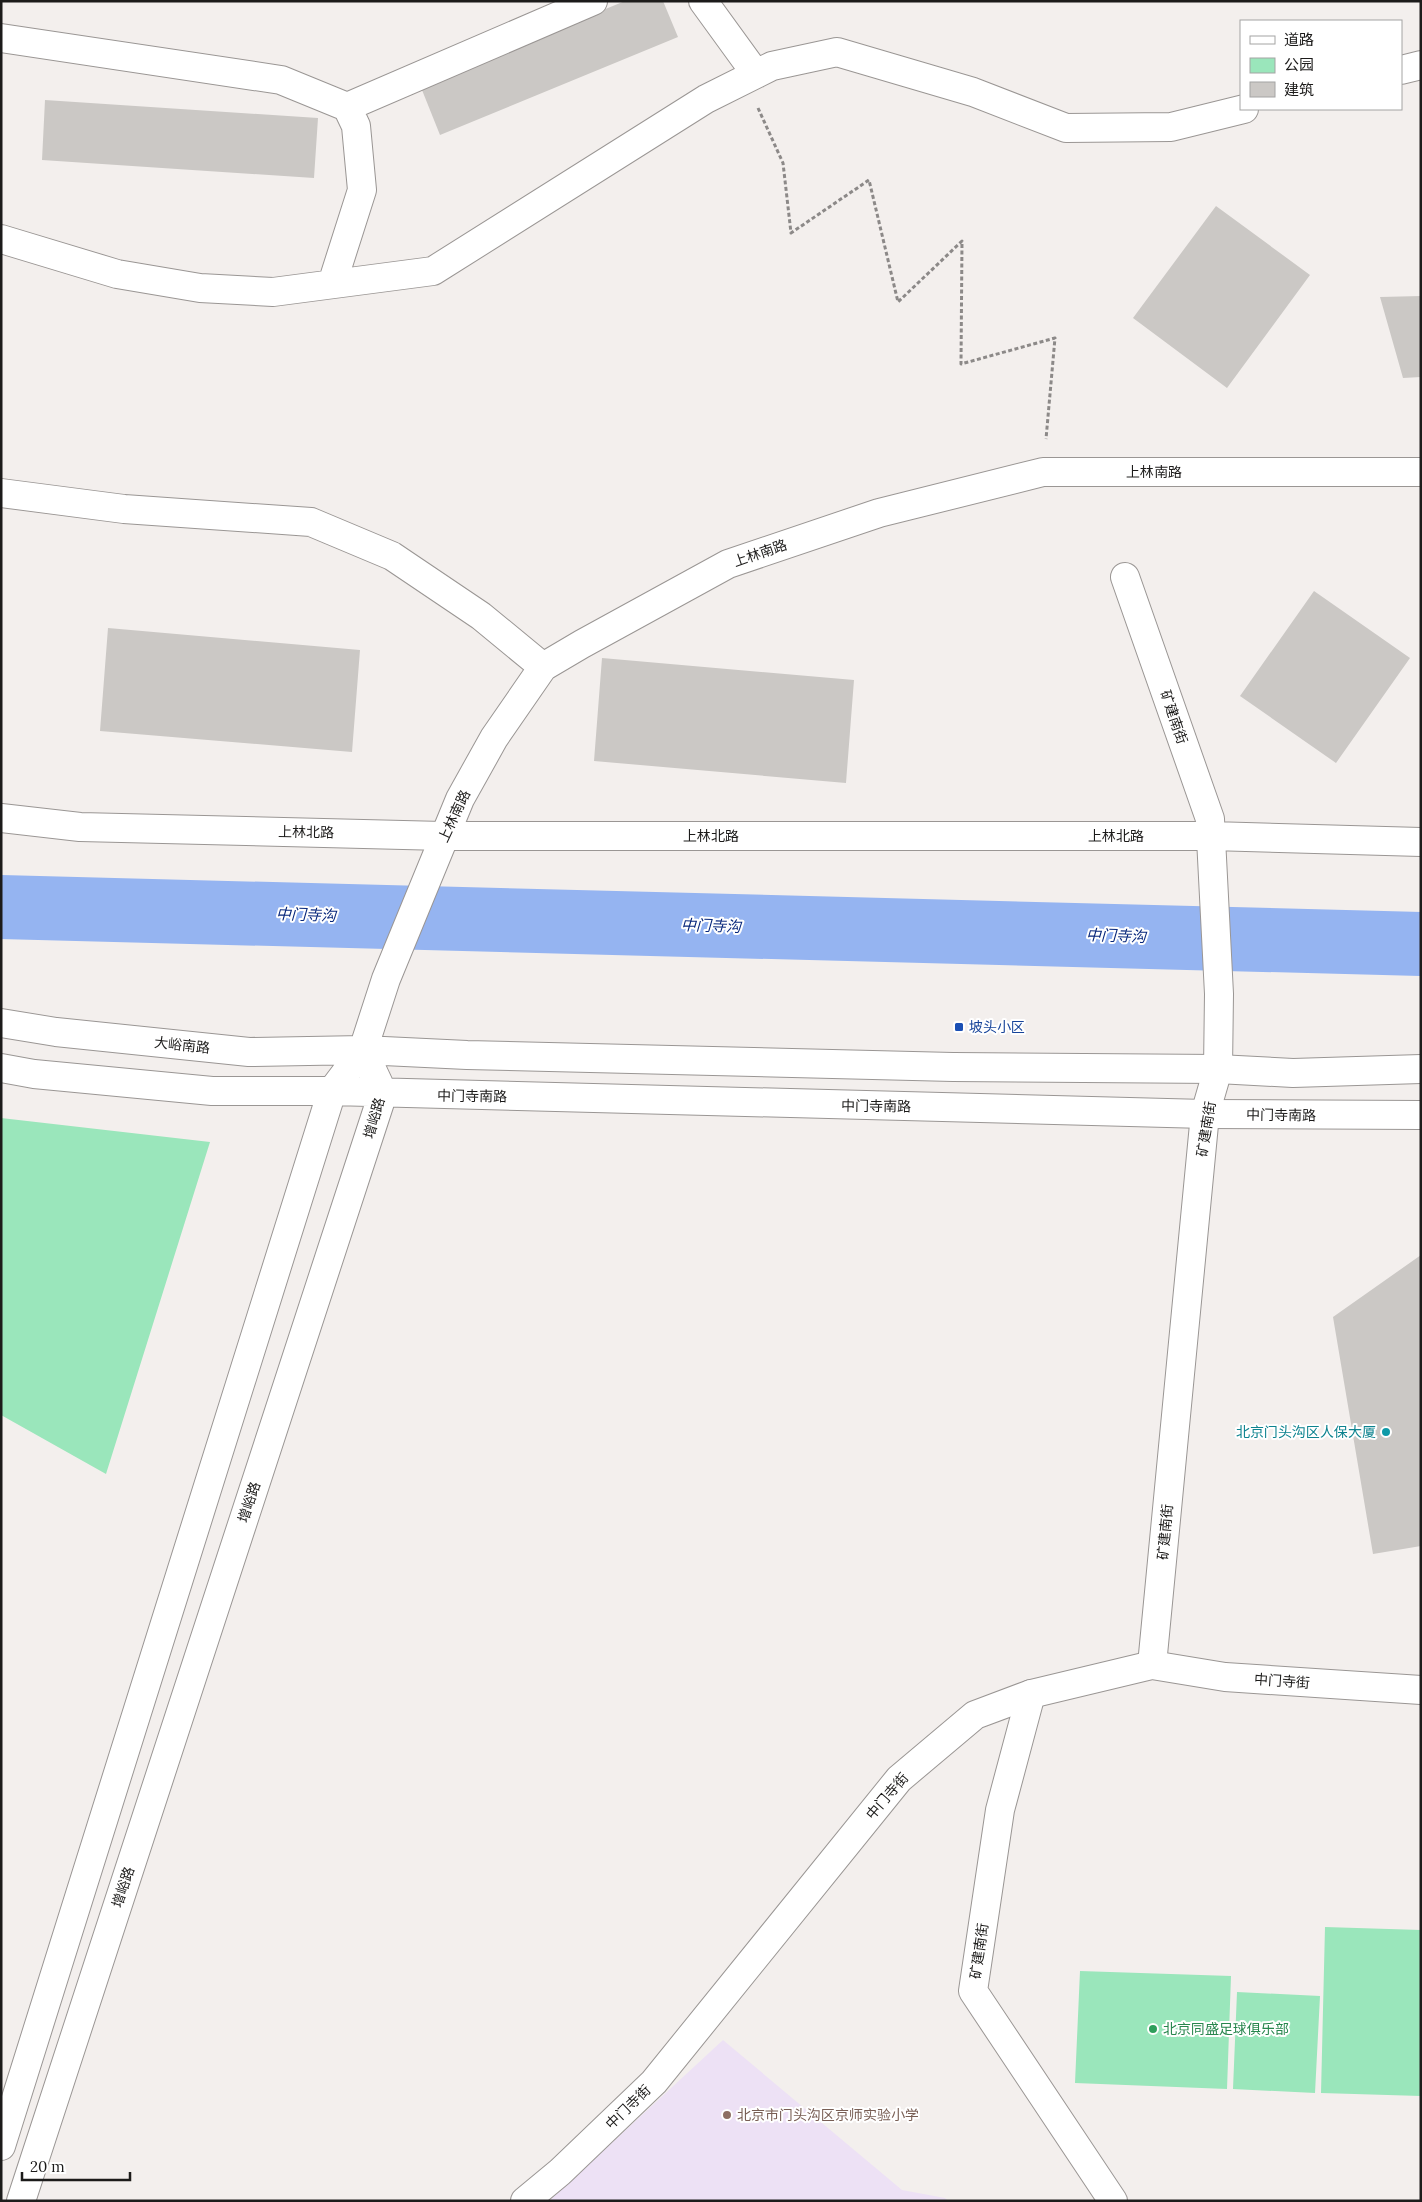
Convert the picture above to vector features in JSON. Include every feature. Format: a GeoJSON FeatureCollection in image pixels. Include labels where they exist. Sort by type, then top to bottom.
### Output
{"type":"FeatureCollection","features":[{"type":"Feature","properties":{"kind":"street"},"geometry":{"type":"LineString","coordinates":[[346,108],[593,1]]}},
{"type":"Feature","properties":{"kind":"street"},"geometry":{"type":"LineString","coordinates":[[703,1],[750,77]]}},
{"type":"Feature","properties":{"kind":"street"},"geometry":{"type":"LineString","coordinates":[[1,38],[281,80],[346,108],[356,126],[362,190],[332,284]]}},
{"type":"Feature","properties":{"kind":"street"},"geometry":{"type":"LineString","coordinates":[[1,239],[117,274],[200,288],[273,292],[433,271],[706,99],[772,66],[837,52],[973,92],[1066,128],[1171,127],[1240,110]]}},
{"type":"Feature","properties":{"kind":"street"},"geometry":{"type":"LineString","coordinates":[[1402,70],[1421,65]]}},
{"type":"Feature","properties":{"kind":"street","name":"上林南路"},"geometry":{"type":"LineString","coordinates":[[363,1050],[386,979],[426,883],[443,836],[460,799],[494,738],[543,668],[728,564],[879,513],[1043,472],[1421,472]]}},
{"type":"Feature","properties":{"kind":"street"},"geometry":{"type":"LineString","coordinates":[[1,493],[124,509],[310,522],[392,556],[481,616],[543,668]]}},
{"type":"Feature","properties":{"kind":"street","name":"矿建南街"},"geometry":{"type":"LineString","coordinates":[[1125,577],[1210,819],[1219,994],[1218,1069],[1205,1114],[1152,1665]]}},
{"type":"Feature","properties":{"kind":"street","name":"上林北路"},"geometry":{"type":"LineString","coordinates":[[1,818],[80,827],[443,836],[1211,837],[1421,842]]}},
{"type":"Feature","properties":{"kind":"street","name":"大峪南路"},"geometry":{"type":"LineString","coordinates":[[1,1023],[56,1032],[249,1052],[363,1050]]}},
{"type":"Feature","properties":{"kind":"street"},"geometry":{"type":"LineString","coordinates":[[1,2146],[332,1091],[363,1050],[467,1055],[953,1067],[1218,1069],[1293,1073],[1421,1069]]}},
{"type":"Feature","properties":{"kind":"street","name":"增峪路"},"geometry":{"type":"LineString","coordinates":[[20,2201],[383,1093],[363,1050]]}},
{"type":"Feature","properties":{"kind":"street"},"geometry":{"type":"LineString","coordinates":[[1,1068],[34,1074],[212,1091],[332,1091]]}},
{"type":"Feature","properties":{"kind":"street","name":"中门寺南路"},"geometry":{"type":"LineString","coordinates":[[332,1091],[1205,1114],[1421,1115]]}},
{"type":"Feature","properties":{"kind":"street","name":"中门寺街"},"geometry":{"type":"LineString","coordinates":[[525,2201],[560,2172],[654,2082],[899,1779],[976,1715],[1031,1694],[1152,1665],[1225,1677],[1421,1690]]}},
{"type":"Feature","properties":{"kind":"street","name":"矿建南街"},"geometry":{"type":"LineString","coordinates":[[1031,1694],[1000,1810],[973,1991],[1113,2201]]}},
{"type":"Feature","properties":{"kind":"path"},"geometry":{"type":"LineString","coordinates":[[750,77],[783,163],[792,233],[869,180],[898,302],[962,241],[961,364],[1055,338],[1043,472]]}},
{"type":"Feature","properties":{"kind":"shaded area","name":"北京市门头沟区京师实验小学"},"geometry":{"type":"Polygon","coordinates":[[[723,2040],[902,2190],[945,2198],[948,2201],[549,2201],[723,2040]]]}},
{"type":"Feature","properties":{"kind":"green space"},"geometry":{"type":"Polygon","coordinates":[[[1,1118],[210,1142],[106,1474],[1,1415],[1,1118]]]}},
{"type":"Feature","properties":{"kind":"green space"},"geometry":{"type":"Polygon","coordinates":[[[1325,1927],[1421,1930],[1421,2096],[1321,2093],[1325,1927]]]}},
{"type":"Feature","properties":{"kind":"green space","name":"北京同盛足球俱乐部"},"geometry":{"type":"Polygon","coordinates":[[[1080,1971],[1231,1976],[1227,2089],[1075,2083],[1080,1971]]]}},
{"type":"Feature","properties":{"kind":"green space"},"geometry":{"type":"Polygon","coordinates":[[[1237,1992],[1320,1996],[1315,2093],[1233,2089],[1237,1992]]]}},
{"type":"Feature","properties":{"kind":"building"},"geometry":{"type":"Polygon","coordinates":[[[625,1],[663,1],[678,37],[440,135],[420,85],[625,1]]]}},
{"type":"Feature","properties":{"kind":"building"},"geometry":{"type":"Polygon","coordinates":[[[45,100],[318,118],[314,178],[42,160],[45,100]]]}},
{"type":"Feature","properties":{"kind":"building"},"geometry":{"type":"Polygon","coordinates":[[[1216,206],[1310,275],[1227,388],[1133,318],[1216,206]]]}},
{"type":"Feature","properties":{"kind":"building"},"geometry":{"type":"Polygon","coordinates":[[[1421,296],[1421,377],[1403,378],[1380,297],[1421,296]]]}},
{"type":"Feature","properties":{"kind":"building"},"geometry":{"type":"Polygon","coordinates":[[[1314,591],[1410,658],[1336,763],[1240,696],[1314,591]]]}},
{"type":"Feature","properties":{"kind":"building"},"geometry":{"type":"Polygon","coordinates":[[[108,628],[360,650],[352,752],[100,731],[108,628]]]}},
{"type":"Feature","properties":{"kind":"building"},"geometry":{"type":"Polygon","coordinates":[[[602,658],[854,680],[846,783],[594,761],[602,658]]]}},
{"type":"Feature","properties":{"kind":"building","name":"北京门头沟区人保大厦"},"geometry":{"type":"Polygon","coordinates":[[[1421,1255],[1421,1546],[1373,1554],[1333,1317],[1421,1255]]]}},
{"type":"Feature","properties":{"kind":"waterway","name":"中门寺沟"},"geometry":{"type":"LineString","coordinates":[[1,907],[1421,944]]}},
{"type":"Feature","properties":{"kind":"place","name":"坡头小区"},"geometry":{"type":"Point","coordinates":[959,1027]}},
{"type":"Feature","properties":{"kind":"place","name":"北京门头沟区人保大厦"},"geometry":{"type":"Point","coordinates":[1386,1432]}},
{"type":"Feature","properties":{"kind":"place","name":"北京同盛足球俱乐部"},"geometry":{"type":"Point","coordinates":[1153,2029]}},
{"type":"Feature","properties":{"kind":"place","name":"北京市门头沟区京师实验小学"},"geometry":{"type":"Point","coordinates":[727,2115]}}]}
